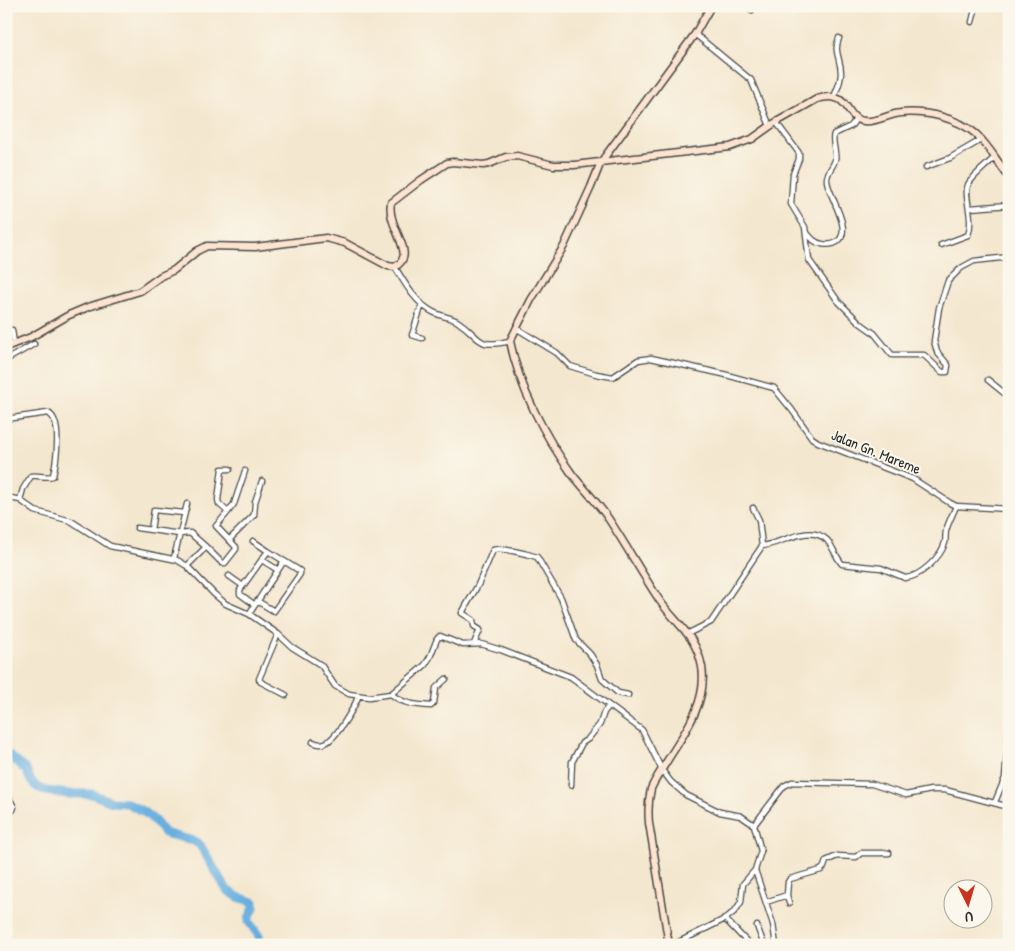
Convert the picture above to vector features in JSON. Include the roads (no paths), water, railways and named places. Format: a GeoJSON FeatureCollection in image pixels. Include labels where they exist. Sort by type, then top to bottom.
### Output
{"type":"FeatureCollection","features":[{"type":"Feature","properties":{"kind":"street"},"geometry":{"type":"LineString","coordinates":[[6,497],[20,500],[35,511],[71,521],[110,546],[174,558],[186,566],[226,604],[250,614],[278,634],[292,647],[321,665],[337,688],[358,697],[390,694],[425,665],[438,637],[463,645],[482,644],[564,674],[591,691],[642,730],[662,770],[679,789],[694,800],[720,812],[742,816],[754,825],[761,852],[755,870],[742,886],[740,905],[725,919],[673,944],[650,832],[648,808],[651,789],[662,770],[680,740],[702,696],[702,669],[699,653],[689,633],[662,603],[607,517],[573,474],[552,443],[532,405],[510,341],[564,246],[591,187],[600,162],[695,34],[711,6]]}},
{"type":"Feature","properties":{"kind":"street"},"geometry":{"type":"LineString","coordinates":[[745,6],[752,10]]}},
{"type":"Feature","properties":{"kind":"street"},"geometry":{"type":"LineString","coordinates":[[972,22],[976,6]]}},
{"type":"Feature","properties":{"kind":"street"},"geometry":{"type":"LineString","coordinates":[[695,34],[749,78],[770,126]]}},
{"type":"Feature","properties":{"kind":"street"},"geometry":{"type":"LineString","coordinates":[[834,97],[841,74],[840,61],[836,50],[839,38]]}},
{"type":"Feature","properties":{"kind":"street"},"geometry":{"type":"LineString","coordinates":[[395,268],[401,262],[404,254],[392,221],[391,203],[442,165],[453,162],[488,164],[511,156],[552,165],[574,165],[739,145],[752,139],[776,122],[825,96],[834,97],[844,103],[856,119],[862,122],[894,113],[909,112],[947,118],[976,135],[1009,177]]}},
{"type":"Feature","properties":{"kind":"street"},"geometry":{"type":"LineString","coordinates":[[806,231],[814,242],[826,245],[836,242],[842,235],[842,224],[829,189],[828,176],[835,158],[834,134],[851,126],[856,119]]}},
{"type":"Feature","properties":{"kind":"street"},"geometry":{"type":"LineString","coordinates":[[776,122],[799,153],[799,159],[793,174],[791,204],[805,226],[809,260],[847,311],[874,333],[892,354],[924,355],[944,372],[948,370],[948,365],[937,352],[934,341],[939,308],[948,281],[961,268],[974,262],[1009,257]]}},
{"type":"Feature","properties":{"kind":"street"},"geometry":{"type":"LineString","coordinates":[[926,167],[950,158],[981,140]]}},
{"type":"Feature","properties":{"kind":"street"},"geometry":{"type":"LineString","coordinates":[[941,245],[968,235],[971,228],[968,185],[994,157]]}},
{"type":"Feature","properties":{"kind":"street"},"geometry":{"type":"LineString","coordinates":[[970,208],[1009,206]]}},
{"type":"Feature","properties":{"kind":"street"},"geometry":{"type":"LineString","coordinates":[[6,347],[31,337],[69,314],[140,291],[161,276],[174,270],[198,250],[207,246],[255,247],[326,238],[345,243],[395,268],[406,286],[422,304],[433,312],[457,321],[483,343],[490,345],[510,341]]}},
{"type":"Feature","properties":{"kind":"street"},"geometry":{"type":"LineString","coordinates":[[422,304],[412,336],[422,338]]}},
{"type":"Feature","properties":{"kind":"street","name":"Jalan Gn. Mareme"},"geometry":{"type":"LineString","coordinates":[[516,328],[557,353],[570,366],[596,374],[613,377],[638,360],[651,358],[723,374],[770,387],[781,395],[815,441],[913,479],[956,506],[1009,509]]}},
{"type":"Feature","properties":{"kind":"street"},"geometry":{"type":"LineString","coordinates":[[12,330],[14,344]]}},
{"type":"Feature","properties":{"kind":"street"},"geometry":{"type":"LineString","coordinates":[[6,360],[34,344]]}},
{"type":"Feature","properties":{"kind":"street"},"geometry":{"type":"LineString","coordinates":[[988,380],[1009,397]]}},
{"type":"Feature","properties":{"kind":"street"},"geometry":{"type":"LineString","coordinates":[[6,419],[48,413],[53,417],[56,431],[58,447],[53,476],[31,476],[23,489],[20,500]]}},
{"type":"Feature","properties":{"kind":"street"},"geometry":{"type":"LineString","coordinates":[[228,512],[218,502],[222,469],[230,469]]}},
{"type":"Feature","properties":{"kind":"street"},"geometry":{"type":"LineString","coordinates":[[137,528],[180,534],[190,532],[223,563],[236,548],[216,526],[234,504],[245,471]]}},
{"type":"Feature","properties":{"kind":"street"},"geometry":{"type":"LineString","coordinates":[[229,540],[254,515],[255,502],[262,481]]}},
{"type":"Feature","properties":{"kind":"street"},"geometry":{"type":"LineString","coordinates":[[174,558],[187,504]]}},
{"type":"Feature","properties":{"kind":"street"},"geometry":{"type":"LineString","coordinates":[[762,546],[773,545],[797,535],[819,535],[828,541],[842,564],[881,568],[908,578],[917,574],[938,555],[944,545],[946,530],[956,506]]}},
{"type":"Feature","properties":{"kind":"street"},"geometry":{"type":"LineString","coordinates":[[689,633],[711,622],[762,546],[760,520],[753,508]]}},
{"type":"Feature","properties":{"kind":"street"},"geometry":{"type":"LineString","coordinates":[[151,530],[154,510],[184,513]]}},
{"type":"Feature","properties":{"kind":"street"},"geometry":{"type":"LineString","coordinates":[[253,541],[300,571],[274,611],[240,594],[243,586],[268,551]]}},
{"type":"Feature","properties":{"kind":"street"},"geometry":{"type":"LineString","coordinates":[[186,566],[206,547]]}},
{"type":"Feature","properties":{"kind":"street"},"geometry":{"type":"LineString","coordinates":[[474,644],[480,630],[474,626],[473,620],[462,613],[478,585],[493,550],[496,548],[507,549],[537,557],[561,598],[576,640],[590,654],[597,665],[602,679],[618,693],[628,695]]}},
{"type":"Feature","properties":{"kind":"street"},"geometry":{"type":"LineString","coordinates":[[262,560],[278,570]]}},
{"type":"Feature","properties":{"kind":"street"},"geometry":{"type":"LineString","coordinates":[[250,614],[284,561]]}},
{"type":"Feature","properties":{"kind":"street"},"geometry":{"type":"LineString","coordinates":[[229,576],[243,586]]}},
{"type":"Feature","properties":{"kind":"street"},"geometry":{"type":"LineString","coordinates":[[278,634],[259,679],[261,682],[286,695]]}},
{"type":"Feature","properties":{"kind":"street"},"geometry":{"type":"LineString","coordinates":[[390,694],[401,702],[431,706],[434,703],[436,688],[446,679]]}},
{"type":"Feature","properties":{"kind":"street"},"geometry":{"type":"LineString","coordinates":[[313,742],[322,744],[329,741],[353,710],[358,697]]}},
{"type":"Feature","properties":{"kind":"street"},"geometry":{"type":"LineString","coordinates":[[571,784],[574,759],[582,743],[588,740],[600,724],[609,706]]}},
{"type":"Feature","properties":{"kind":"street"},"geometry":{"type":"LineString","coordinates":[[996,802],[1005,778],[1009,728]]}},
{"type":"Feature","properties":{"kind":"street"},"geometry":{"type":"LineString","coordinates":[[754,825],[784,786],[792,782],[872,784],[906,794],[945,790],[1009,807]]}},
{"type":"Feature","properties":{"kind":"street"},"geometry":{"type":"LineString","coordinates":[[6,793],[14,807],[6,814]]}},
{"type":"Feature","properties":{"kind":"street"},"geometry":{"type":"LineString","coordinates":[[789,903],[787,895],[789,880],[820,870],[824,867],[826,861],[835,856],[856,857],[861,853],[889,853]]}},
{"type":"Feature","properties":{"kind":"street"},"geometry":{"type":"LineString","coordinates":[[755,870],[773,924],[776,945]]}},
{"type":"Feature","properties":{"kind":"street"},"geometry":{"type":"LineString","coordinates":[[766,902],[787,895]]}},
{"type":"Feature","properties":{"kind":"street"},"geometry":{"type":"LineString","coordinates":[[725,919],[750,945]]}},
{"type":"Feature","properties":{"kind":"street"},"geometry":{"type":"LineString","coordinates":[[756,926],[764,945]]}},
{"type":"Feature","properties":{"kind":"waterway"},"geometry":{"type":"LineString","coordinates":[[6,753],[26,770],[31,781],[37,787],[46,791],[68,794],[92,794],[112,802],[127,803],[144,812],[155,821],[164,833],[194,841],[200,845],[227,890],[238,897],[254,902],[249,922],[259,936],[260,945]]}}]}
